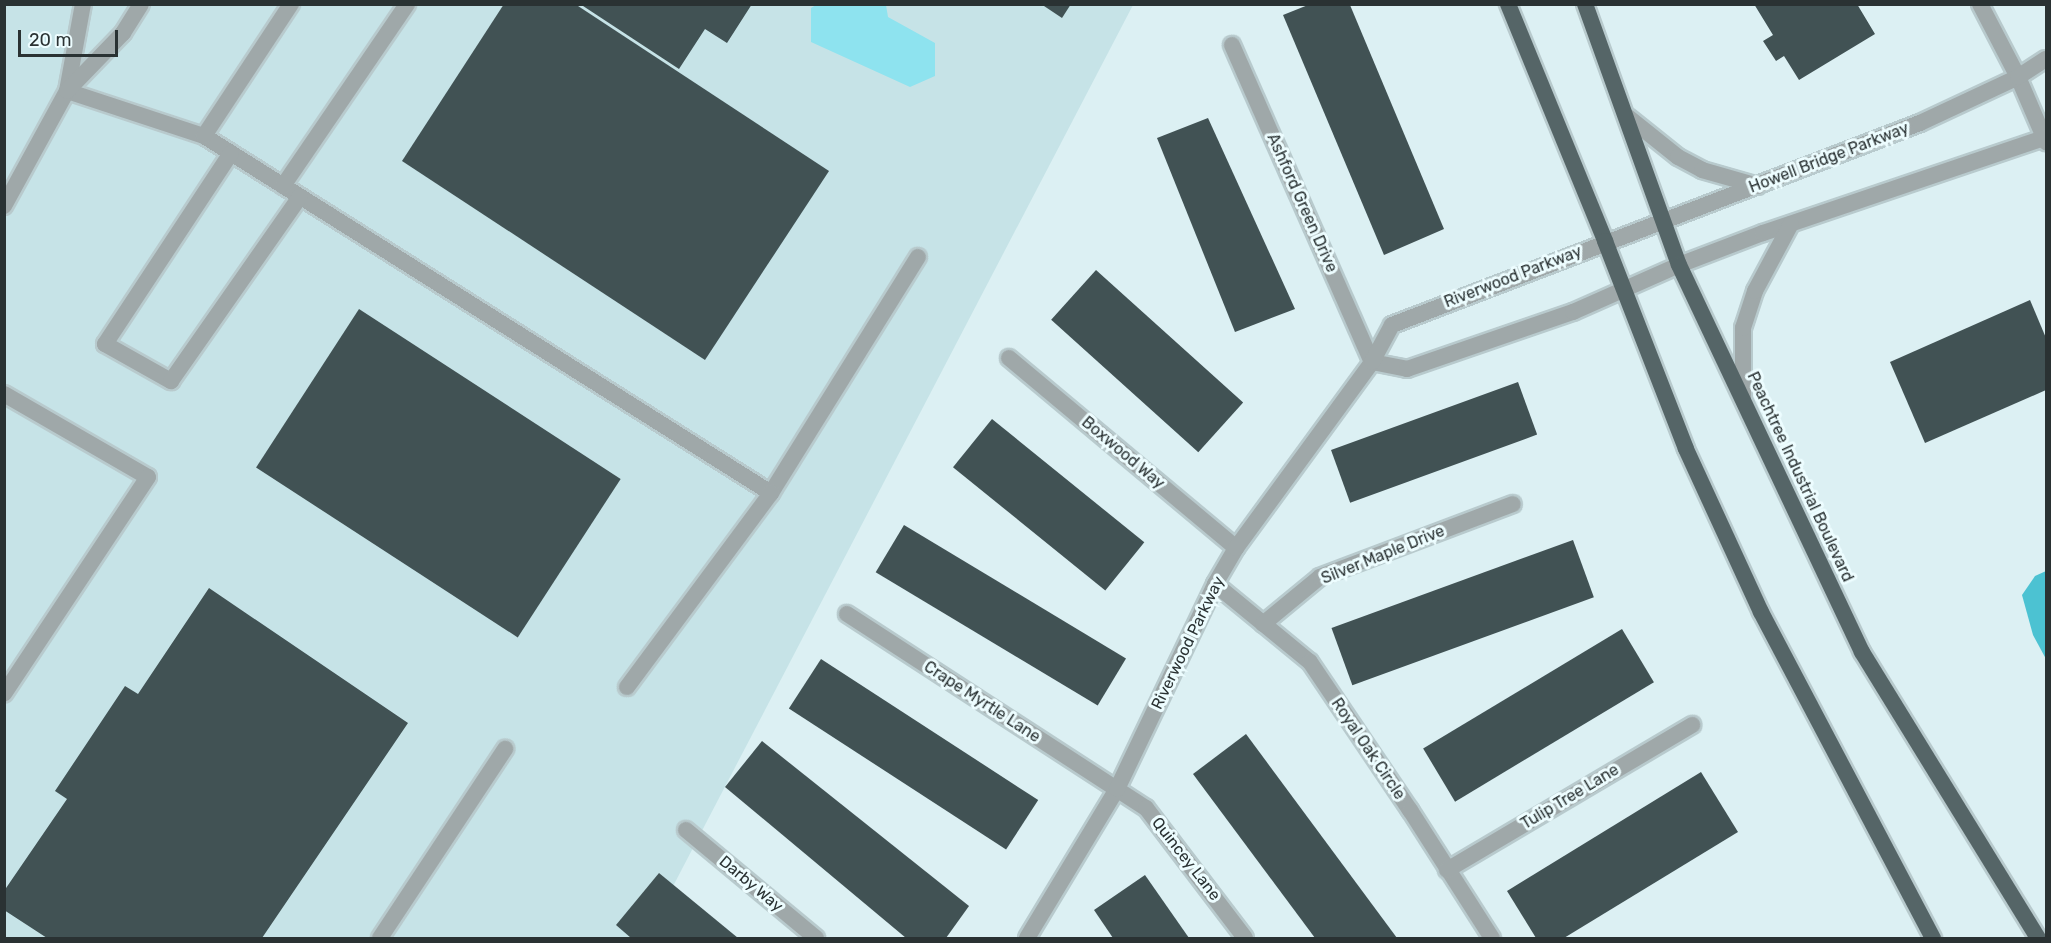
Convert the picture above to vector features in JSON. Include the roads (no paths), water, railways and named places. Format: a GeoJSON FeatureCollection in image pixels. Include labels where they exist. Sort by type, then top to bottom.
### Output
{"type":"FeatureCollection","features":[{"type":"Feature","properties":{"kind":"highway"},"geometry":{"type":"LineString","coordinates":[[1508,4],[1605,241],[1686,449],[1761,612],[1934,939]]}},
{"type":"Feature","properties":{"kind":"highway","name":"Peachtree Industrial Boulevard"},"geometry":{"type":"LineString","coordinates":[[1586,4],[1679,265],[1862,652],[2038,939]]}},
{"type":"Feature","properties":{"kind":"street"},"geometry":{"type":"LineString","coordinates":[[67,91],[83,4]]}},
{"type":"Feature","properties":{"kind":"street"},"geometry":{"type":"LineString","coordinates":[[6,197],[67,91],[123,33],[141,4]]}},
{"type":"Feature","properties":{"kind":"street"},"geometry":{"type":"LineString","coordinates":[[204,136],[291,4]]}},
{"type":"Feature","properties":{"kind":"street"},"geometry":{"type":"LineString","coordinates":[[283,186],[407,4]]}},
{"type":"Feature","properties":{"kind":"street"},"geometry":{"type":"LineString","coordinates":[[1372,362],[1407,369],[1573,312],[1679,265],[1791,224],[2046,139],[2018,77],[1980,4]]}},
{"type":"Feature","properties":{"kind":"street","name":"Ashford Green Drive"},"geometry":{"type":"LineString","coordinates":[[1232,45],[1372,362]]}},
{"type":"Feature","properties":{"kind":"street","name":"Howell Bridge Parkway"},"geometry":{"type":"LineString","coordinates":[[1605,241],[1665,221],[1920,123],[2018,77],[2046,59]]}},
{"type":"Feature","properties":{"kind":"street"},"geometry":{"type":"LineString","coordinates":[[67,91],[204,136],[771,493]]}},
{"type":"Feature","properties":{"kind":"street"},"geometry":{"type":"LineString","coordinates":[[1628,117],[1678,158],[1702,170],[1758,186]]}},
{"type":"Feature","properties":{"kind":"street"},"geometry":{"type":"LineString","coordinates":[[231,153],[105,344],[171,381],[300,197]]}},
{"type":"Feature","properties":{"kind":"street"},"geometry":{"type":"LineString","coordinates":[[1743,397],[1743,328],[1755,291],[1791,224]]}},
{"type":"Feature","properties":{"kind":"street","name":"Riverwood Parkway"},"geometry":{"type":"LineString","coordinates":[[1027,939],[1117,789],[1215,584],[1236,548],[1372,362],[1392,325],[1605,241]]}},
{"type":"Feature","properties":{"kind":"street"},"geometry":{"type":"LineString","coordinates":[[627,687],[771,493],[918,257]]}},
{"type":"Feature","properties":{"kind":"street","name":"Boxwood Way"},"geometry":{"type":"LineString","coordinates":[[1009,358],[1236,548]]}},
{"type":"Feature","properties":{"kind":"street"},"geometry":{"type":"LineString","coordinates":[[4,394],[148,477],[4,694]]}},
{"type":"Feature","properties":{"kind":"street","name":"Silver Maple Drive"},"geometry":{"type":"LineString","coordinates":[[1263,624],[1320,577],[1513,504]]}},
{"type":"Feature","properties":{"kind":"street","name":"Royal Oak Circle"},"geometry":{"type":"LineString","coordinates":[[1215,584],[1310,662],[1410,810],[1492,939]]}},
{"type":"Feature","properties":{"kind":"street","name":"Crape Myrtle Lane"},"geometry":{"type":"LineString","coordinates":[[847,614],[1117,789]]}},
{"type":"Feature","properties":{"kind":"street","name":"Tulip Tree Lane"},"geometry":{"type":"LineString","coordinates":[[1447,870],[1692,725]]}},
{"type":"Feature","properties":{"kind":"street"},"geometry":{"type":"LineString","coordinates":[[380,939],[505,749]]}},
{"type":"Feature","properties":{"kind":"street","name":"Quincey Lane"},"geometry":{"type":"LineString","coordinates":[[1117,789],[1146,808],[1245,939]]}},
{"type":"Feature","properties":{"kind":"street","name":"Darby Way"},"geometry":{"type":"LineString","coordinates":[[686,830],[816,939]]}}]}
